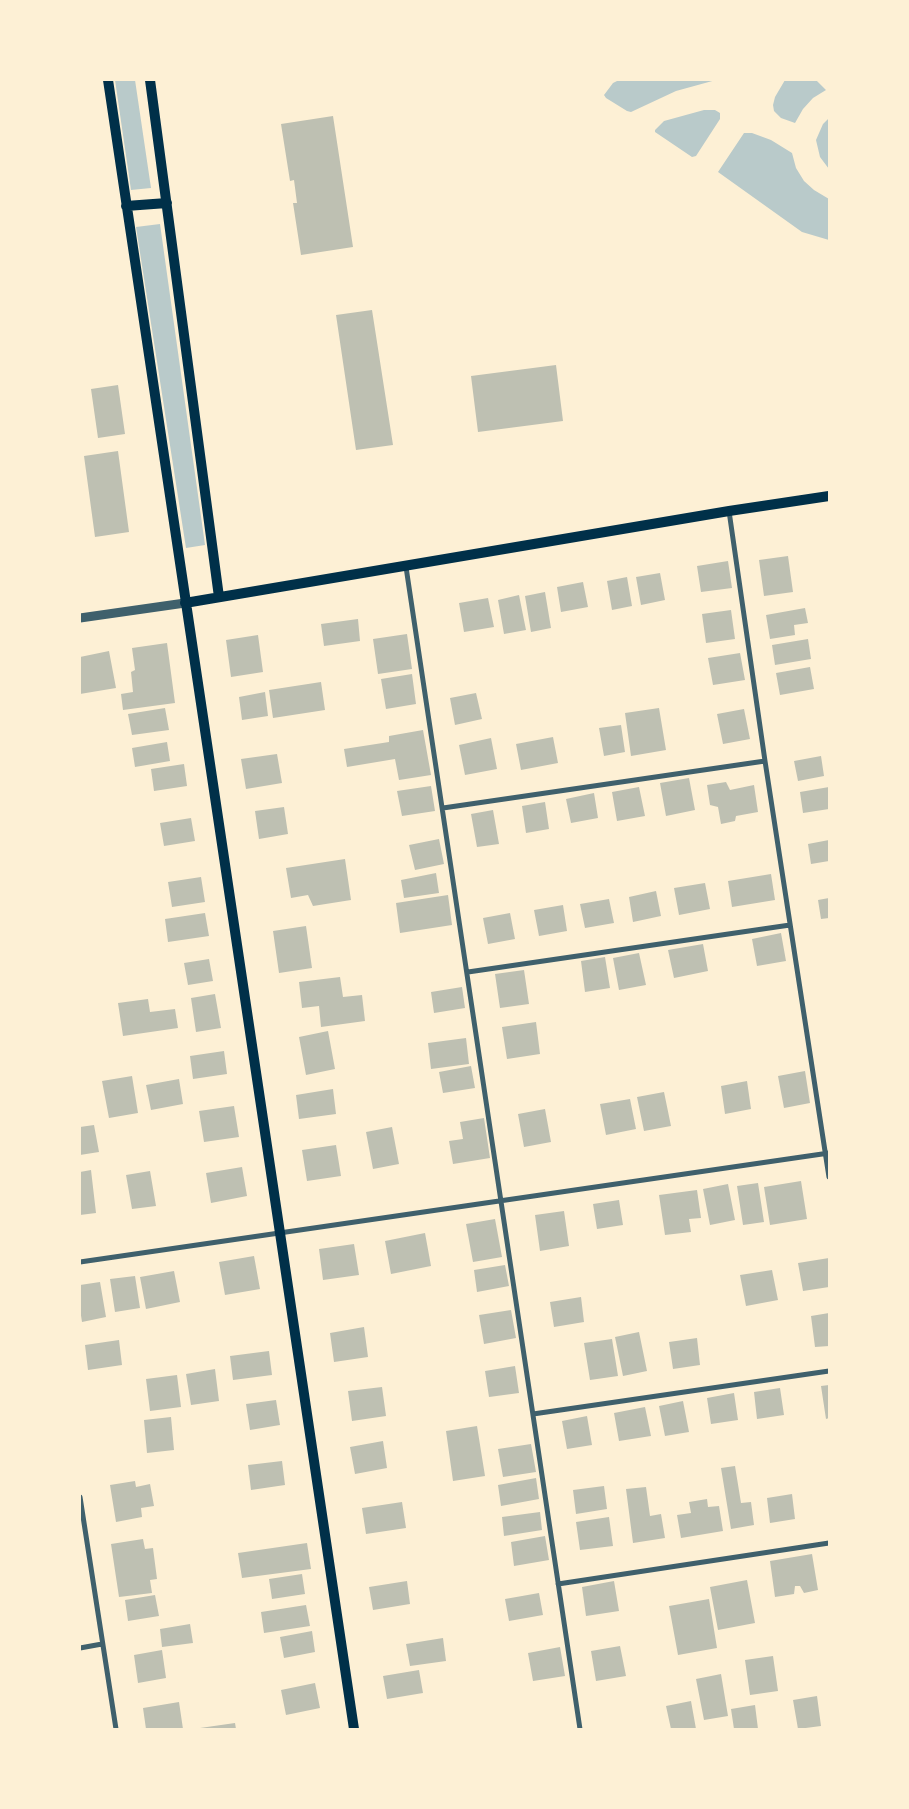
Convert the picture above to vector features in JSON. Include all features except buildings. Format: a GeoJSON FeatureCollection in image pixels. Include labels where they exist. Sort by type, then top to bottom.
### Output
{"type":"FeatureCollection","features":[{"type":"Feature","properties":{"kind":"main road"},"geometry":{"type":"LineString","coordinates":[[108,80],[354,1729]]}},
{"type":"Feature","properties":{"kind":"main road"},"geometry":{"type":"LineString","coordinates":[[150,80],[219,597]]}},
{"type":"Feature","properties":{"kind":"main road"},"geometry":{"type":"LineString","coordinates":[[126,206],[167,204]]}},
{"type":"Feature","properties":{"kind":"main road"},"geometry":{"type":"LineString","coordinates":[[185,603],[729,511],[829,496]]}},
{"type":"Feature","properties":{"kind":"street"},"geometry":{"type":"LineString","coordinates":[[729,511],[790,925],[827,1153],[829,1177]]}},
{"type":"Feature","properties":{"kind":"street"},"geometry":{"type":"LineString","coordinates":[[406,566],[444,808],[580,1729]]}},
{"type":"Feature","properties":{"kind":"street"},"geometry":{"type":"LineString","coordinates":[[80,618],[185,603]]}},
{"type":"Feature","properties":{"kind":"street"},"geometry":{"type":"LineString","coordinates":[[444,808],[765,761]]}},
{"type":"Feature","properties":{"kind":"street"},"geometry":{"type":"LineString","coordinates":[[468,972],[790,925]]}},
{"type":"Feature","properties":{"kind":"street"},"geometry":{"type":"LineString","coordinates":[[80,1262],[502,1202],[827,1153]]}},
{"type":"Feature","properties":{"kind":"street"},"geometry":{"type":"LineString","coordinates":[[533,1414],[829,1371]]}},
{"type":"Feature","properties":{"kind":"street"},"geometry":{"type":"LineString","coordinates":[[80,1497],[116,1729]]}},
{"type":"Feature","properties":{"kind":"street"},"geometry":{"type":"LineString","coordinates":[[558,1584],[829,1543]]}},
{"type":"Feature","properties":{"kind":"street"},"geometry":{"type":"LineString","coordinates":[[80,1648],[102,1644]]}},
{"type":"Feature","properties":{"kind":"shaded area"},"geometry":{"type":"Polygon","coordinates":[[[115,80],[135,80],[151,188],[131,190],[115,80]]]}},
{"type":"Feature","properties":{"kind":"shaded area"},"geometry":{"type":"Polygon","coordinates":[[[619,80],[716,80],[676,91],[631,112],[604,95],[613,83],[619,80]]]}},
{"type":"Feature","properties":{"kind":"shaded area"},"geometry":{"type":"Polygon","coordinates":[[[785,80],[816,80],[826,90],[813,98],[803,109],[795,123],[781,118],[774,111],[775,97],[785,80]]]}},
{"type":"Feature","properties":{"kind":"shaded area"},"geometry":{"type":"Polygon","coordinates":[[[704,110],[715,110],[720,113],[720,119],[696,156],[692,157],[655,132],[664,121],[704,110]]]}},
{"type":"Feature","properties":{"kind":"shaded area"},"geometry":{"type":"Polygon","coordinates":[[[829,118],[829,169],[820,157],[816,140],[823,124],[829,118]]]}},
{"type":"Feature","properties":{"kind":"shaded area"},"geometry":{"type":"Polygon","coordinates":[[[744,133],[752,133],[771,140],[792,153],[796,168],[804,181],[829,199],[829,240],[802,232],[718,172],[744,133]]]}},
{"type":"Feature","properties":{"kind":"shaded area"},"geometry":{"type":"Polygon","coordinates":[[[160,224],[205,545],[186,548],[136,227],[160,224]]]}}]}
